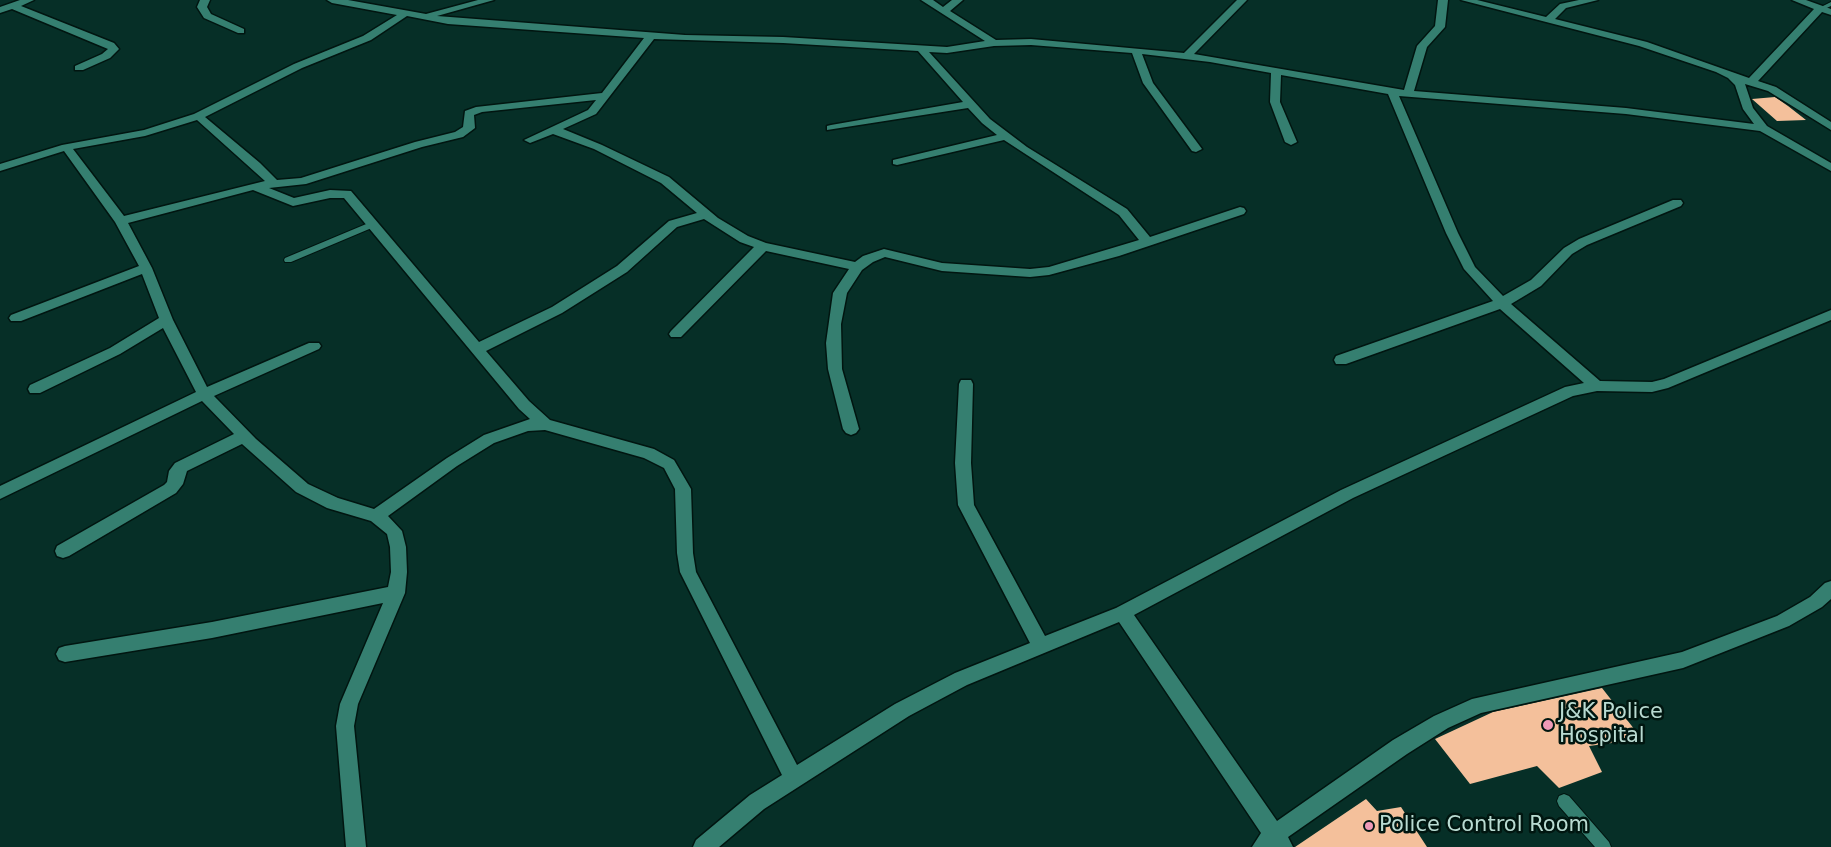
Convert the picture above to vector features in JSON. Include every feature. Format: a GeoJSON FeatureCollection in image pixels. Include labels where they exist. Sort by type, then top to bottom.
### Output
{"type":"FeatureCollection","features":[{"type":"Feature","properties":{"kind":"street"},"geometry":{"type":"LineString","coordinates":[[0,10],[29,0]]}},
{"type":"Feature","properties":{"kind":"street"},"geometry":{"type":"LineString","coordinates":[[204,0],[202,7],[207,16],[242,31]]}},
{"type":"Feature","properties":{"kind":"street"},"geometry":{"type":"LineString","coordinates":[[332,0],[466,23],[652,35],[783,40],[947,50],[994,43],[1031,42],[1136,50],[1187,55],[1392,92],[1580,106],[1763,128]]}},
{"type":"Feature","properties":{"kind":"street"},"geometry":{"type":"LineString","coordinates":[[424,17],[489,0]]}},
{"type":"Feature","properties":{"kind":"street"},"geometry":{"type":"LineString","coordinates":[[926,0],[945,10],[994,43]]}},
{"type":"Feature","properties":{"kind":"street"},"geometry":{"type":"LineString","coordinates":[[945,10],[958,0]]}},
{"type":"Feature","properties":{"kind":"street"},"geometry":{"type":"LineString","coordinates":[[1187,55],[1242,0]]}},
{"type":"Feature","properties":{"kind":"street"},"geometry":{"type":"LineString","coordinates":[[1408,93],[1422,46],[1440,27],[1443,0]]}},
{"type":"Feature","properties":{"kind":"street"},"geometry":{"type":"LineString","coordinates":[[1466,0],[1643,44],[1704,64],[1732,76],[1772,89],[1828,123]]}},
{"type":"Feature","properties":{"kind":"street"},"geometry":{"type":"LineString","coordinates":[[1549,20],[1563,6],[1593,0]]}},
{"type":"Feature","properties":{"kind":"street"},"geometry":{"type":"LineString","coordinates":[[1797,0],[1831,12]]}},
{"type":"Feature","properties":{"kind":"street"},"geometry":{"type":"LineString","coordinates":[[13,6],[110,45],[114,49],[106,56],[80,68]]}},
{"type":"Feature","properties":{"kind":"street"},"geometry":{"type":"LineString","coordinates":[[1752,81],[1820,9]]}},
{"type":"Feature","properties":{"kind":"street"},"geometry":{"type":"LineString","coordinates":[[0,168],[66,147],[145,133],[198,116],[298,66],[367,38],[407,12]]}},
{"type":"Feature","properties":{"kind":"street"},"geometry":{"type":"LineString","coordinates":[[530,140],[586,116],[607,95],[652,35]]}},
{"type":"Feature","properties":{"kind":"street"},"geometry":{"type":"LineString","coordinates":[[921,49],[970,104],[1006,136],[1118,208],[1147,242]]}},
{"type":"Feature","properties":{"kind":"street"},"geometry":{"type":"LineString","coordinates":[[1136,50],[1148,83],[1196,149]]}},
{"type":"Feature","properties":{"kind":"street"},"geometry":{"type":"LineString","coordinates":[[1276,71],[1276,102],[1291,142]]}},
{"type":"Feature","properties":{"kind":"street"},"geometry":{"type":"LineString","coordinates":[[1732,76],[1744,92],[1748,109],[1763,128],[1831,168]]}},
{"type":"Feature","properties":{"kind":"street"},"geometry":{"type":"LineString","coordinates":[[1392,92],[1460,252],[1470,269],[1502,302],[1597,386]]}},
{"type":"Feature","properties":{"kind":"street"},"geometry":{"type":"LineString","coordinates":[[121,221],[254,186],[302,181],[419,144],[459,135],[469,128],[468,118],[473,110],[607,95]]}},
{"type":"Feature","properties":{"kind":"street"},"geometry":{"type":"LineString","coordinates":[[831,128],[970,104]]}},
{"type":"Feature","properties":{"kind":"street"},"geometry":{"type":"LineString","coordinates":[[198,116],[256,165],[274,184]]}},
{"type":"Feature","properties":{"kind":"street"},"geometry":{"type":"LineString","coordinates":[[554,130],[665,180],[730,232],[763,246],[857,267]]}},
{"type":"Feature","properties":{"kind":"street"},"geometry":{"type":"LineString","coordinates":[[897,162],[1006,136]]}},
{"type":"Feature","properties":{"kind":"street"},"geometry":{"type":"LineString","coordinates":[[66,147],[121,221],[146,268],[166,320],[204,394],[244,436],[302,488],[333,504],[376,516],[394,531],[398,548],[399,572],[396,594],[348,704],[345,726],[356,847]]}},
{"type":"Feature","properties":{"kind":"street"},"geometry":{"type":"LineString","coordinates":[[254,186],[293,202],[330,194],[347,194],[370,225],[524,405],[545,424]]}},
{"type":"Feature","properties":{"kind":"street"},"geometry":{"type":"LineString","coordinates":[[1341,360],[1502,302],[1536,283],[1554,263],[1576,246],[1677,202]]}},
{"type":"Feature","properties":{"kind":"street"},"geometry":{"type":"LineString","coordinates":[[851,429],[835,369],[834,324],[840,293],[857,267],[876,255],[884,253],[942,268],[1023,272],[1049,271],[1147,242],[1240,211]]}},
{"type":"Feature","properties":{"kind":"street"},"geometry":{"type":"LineString","coordinates":[[478,349],[557,310],[603,282],[622,269],[673,224],[706,214]]}},
{"type":"Feature","properties":{"kind":"street"},"geometry":{"type":"LineString","coordinates":[[676,334],[763,246]]}},
{"type":"Feature","properties":{"kind":"street"},"geometry":{"type":"LineString","coordinates":[[16,318],[146,268]]}},
{"type":"Feature","properties":{"kind":"street"},"geometry":{"type":"LineString","coordinates":[[703,847],[757,802],[793,777],[902,710],[953,683],[1122,613],[1347,494],[1570,391],[1597,386],[1652,387],[1668,383],[1831,315]]}},
{"type":"Feature","properties":{"kind":"street"},"geometry":{"type":"LineString","coordinates":[[36,389],[115,351],[166,320]]}},
{"type":"Feature","properties":{"kind":"street"},"geometry":{"type":"LineString","coordinates":[[0,493],[204,394],[314,346]]}},
{"type":"Feature","properties":{"kind":"street"},"geometry":{"type":"LineString","coordinates":[[966,384],[963,463],[966,505],[1042,646]]}},
{"type":"Feature","properties":{"kind":"street"},"geometry":{"type":"LineString","coordinates":[[376,516],[452,462],[490,439],[527,425],[545,424],[649,453],[669,464],[682,489],[685,553],[688,572],[793,777]]}},
{"type":"Feature","properties":{"kind":"street"},"geometry":{"type":"LineString","coordinates":[[63,551],[170,489],[175,484],[177,471],[181,467],[244,436]]}},
{"type":"Feature","properties":{"kind":"street"},"geometry":{"type":"LineString","coordinates":[[1122,613],[1273,843],[1400,747],[1441,722],[1472,708],[1683,660],[1783,621],[1816,602],[1831,588]]}},
{"type":"Feature","properties":{"kind":"street"},"geometry":{"type":"LineString","coordinates":[[65,654],[212,630],[396,594]]}},
{"type":"Feature","properties":{"kind":"lane"},"geometry":{"type":"LineString","coordinates":[[1820,9],[1831,4]]}},
{"type":"Feature","properties":{"kind":"lane"},"geometry":{"type":"LineString","coordinates":[[288,260],[370,225]]}},
{"type":"Feature","properties":{"kind":"lane"},"geometry":{"type":"LineString","coordinates":[[1564,801],[1604,847]]}},
{"type":"Feature","properties":{"kind":"building"},"geometry":{"type":"Polygon","coordinates":[[[1775,97],[1806,120],[1777,121],[1752,99],[1775,97]]]}},
{"type":"Feature","properties":{"kind":"building","name":"J&K Police Hospital"},"geometry":{"type":"Polygon","coordinates":[[[1602,688],[1642,739],[1589,746],[1602,772],[1559,788],[1537,766],[1470,784],[1435,739],[1493,712],[1602,688]]]}},
{"type":"Feature","properties":{"kind":"building","name":"Police Control Room"},"geometry":{"type":"Polygon","coordinates":[[[1366,799],[1377,811],[1401,807],[1427,847],[1295,847],[1366,799]]]}},
{"type":"Feature","properties":{"kind":"place","name":"J&K Police Hospital"},"geometry":{"type":"Point","coordinates":[1548,725]}},
{"type":"Feature","properties":{"kind":"place","name":"Police Control Room"},"geometry":{"type":"Point","coordinates":[1369,826]}}]}
